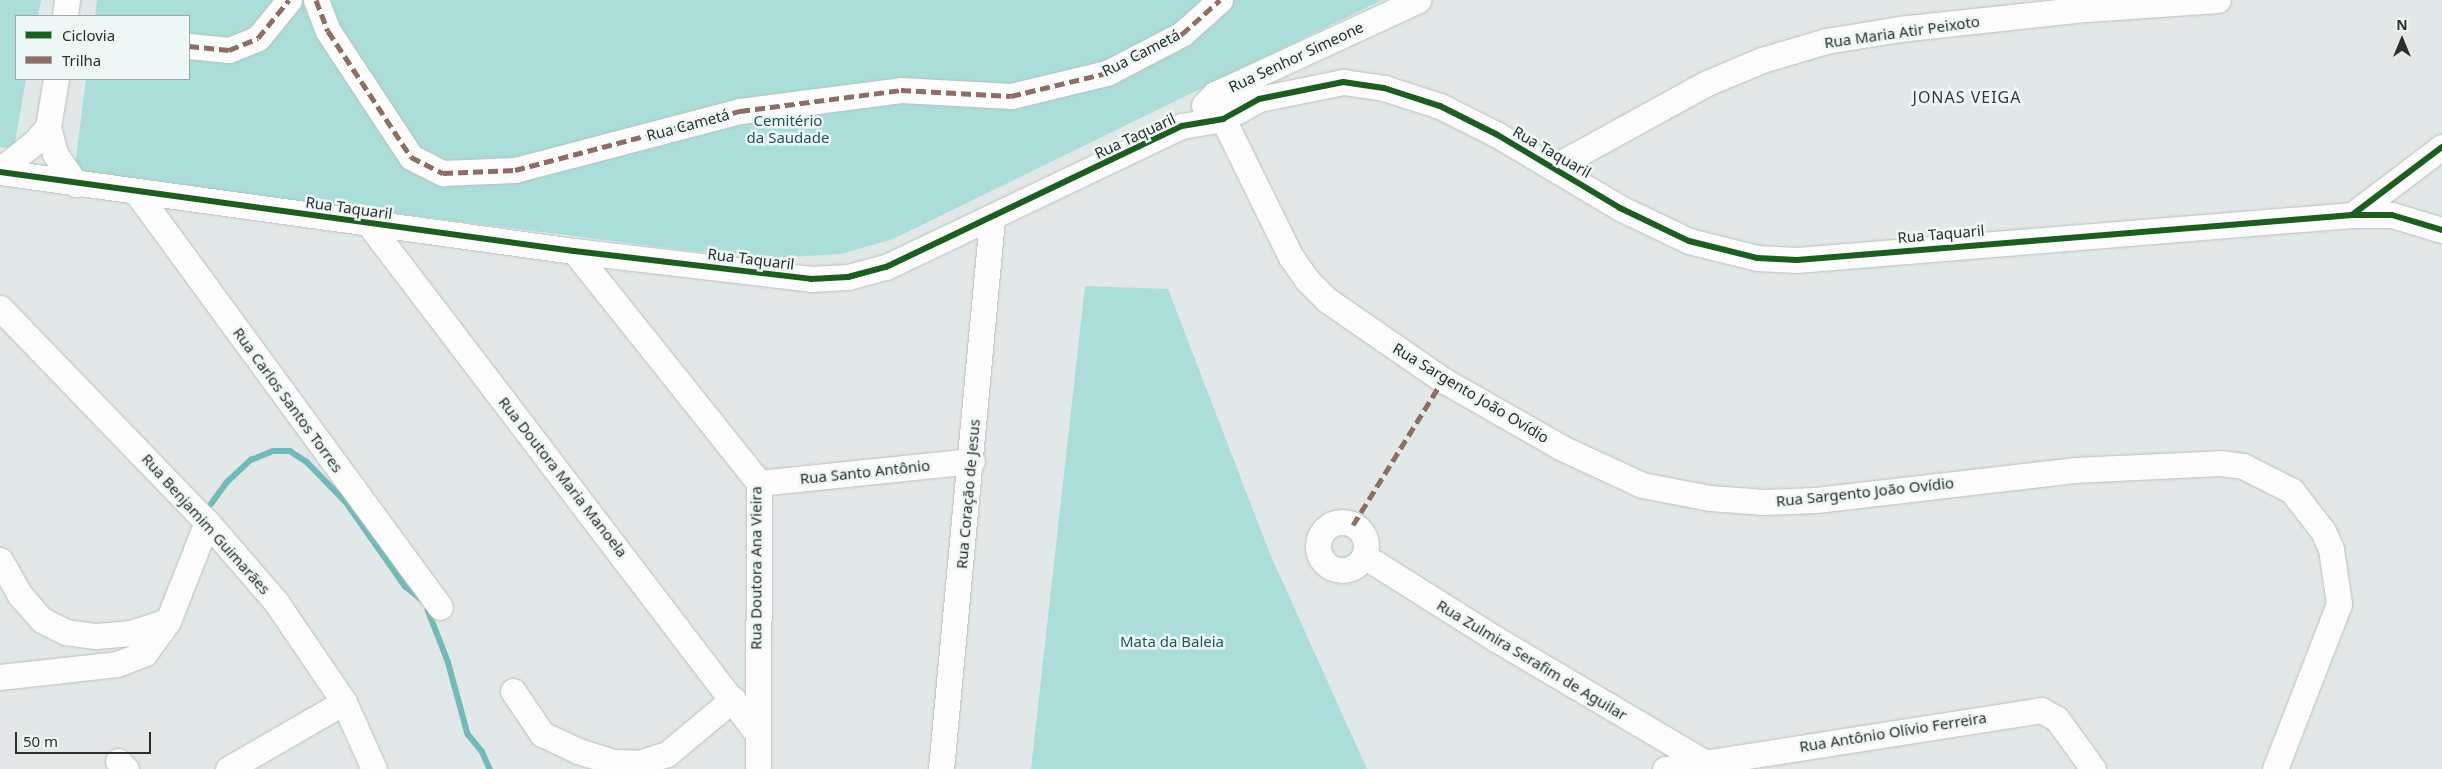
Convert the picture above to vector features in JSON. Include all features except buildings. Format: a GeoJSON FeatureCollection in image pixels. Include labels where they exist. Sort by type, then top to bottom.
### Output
{"type":"FeatureCollection","features":[{"type":"Feature","properties":{"kind":"street"},"geometry":{"type":"LineString","coordinates":[[65,15],[67,0]]}},
{"type":"Feature","properties":{"kind":"street"},"geometry":{"type":"LineString","coordinates":[[190,46],[229,50],[258,38],[289,0]]}},
{"type":"Feature","properties":{"kind":"street","name":"Rua Cametá"},"geometry":{"type":"LineString","coordinates":[[316,0],[328,32],[411,157],[443,174],[515,170],[759,108],[901,90],[1011,96],[1107,73],[1182,34],[1220,0]]}},
{"type":"Feature","properties":{"kind":"street","name":"Rua Senhor Simeone"},"geometry":{"type":"LineString","coordinates":[[1182,126],[1215,94],[1418,0]]}},
{"type":"Feature","properties":{"kind":"street","name":"Rua Maria Atir Peixoto"},"geometry":{"type":"LineString","coordinates":[[1554,166],[1707,83],[1762,60],[1847,37],[2031,8],[2218,0]]}},
{"type":"Feature","properties":{"kind":"street"},"geometry":{"type":"LineString","coordinates":[[56,80],[48,127],[56,154],[76,184]]}},
{"type":"Feature","properties":{"kind":"street","name":"Rua Taquaril"},"geometry":{"type":"LineString","coordinates":[[0,171],[137,193],[574,252],[811,279],[848,276],[886,267],[992,219],[1182,126],[1223,119],[1259,99],[1316,86],[1351,83],[1384,88],[1440,106],[1554,166],[1620,208],[1689,241],[1757,258],[1797,260],[2352,215],[2392,216],[2442,230]]}},
{"type":"Feature","properties":{"kind":"street","name":"Rua Sargento João Ovídio"},"geometry":{"type":"LineString","coordinates":[[1215,94],[1223,119],[1291,257],[1307,280],[1327,300],[1443,380],[1562,448],[1642,485],[1710,498],[1764,502],[1816,500],[2074,470],[2220,463],[2242,466],[2284,486],[2297,498],[2322,531],[2335,568],[2339,604],[2275,769]]}},
{"type":"Feature","properties":{"kind":"street"},"geometry":{"type":"LineString","coordinates":[[0,171],[35,142],[48,127]]}},
{"type":"Feature","properties":{"kind":"street"},"geometry":{"type":"LineString","coordinates":[[2352,215],[2442,148]]}},
{"type":"Feature","properties":{"kind":"street","name":"Rua Carlos Santos Torres"},"geometry":{"type":"LineString","coordinates":[[137,193],[440,607]]}},
{"type":"Feature","properties":{"kind":"street","name":"Rua Coração de Jesus"},"geometry":{"type":"LineString","coordinates":[[941,769],[972,460],[992,219]]}},
{"type":"Feature","properties":{"kind":"street","name":"Rua Doutora Maria Manoela"},"geometry":{"type":"LineString","coordinates":[[368,223],[756,732]]}},
{"type":"Feature","properties":{"kind":"street","name":"Rua Doutora Ana Vieira"},"geometry":{"type":"LineString","coordinates":[[574,252],[759,483],[756,732],[758,769]]}},
{"type":"Feature","properties":{"kind":"street","name":"Rua Benjamim Guimarães"},"geometry":{"type":"LineString","coordinates":[[0,308],[207,522],[276,602],[344,702],[374,769]]}},
{"type":"Feature","properties":{"kind":"street","name":"Rua Santo Antônio"},"geometry":{"type":"LineString","coordinates":[[759,483],[972,460]]}},
{"type":"Feature","properties":{"kind":"street"},"geometry":{"type":"LineString","coordinates":[[0,677],[117,664],[145,653],[168,621],[207,522]]}},
{"type":"Feature","properties":{"kind":"street","name":"Rua Zulmira Serafim de Aguilar"},"geometry":{"type":"LineString","coordinates":[[1364,556],[1496,639],[1702,761]]}},
{"type":"Feature","properties":{"kind":"street"},"geometry":{"type":"LineString","coordinates":[[0,560],[20,595],[42,620],[66,632],[96,636],[131,633],[168,621]]}},
{"type":"Feature","properties":{"kind":"street"},"geometry":{"type":"LineString","coordinates":[[513,691],[542,734],[578,752],[615,762],[639,763],[667,754],[733,700]]}},
{"type":"Feature","properties":{"kind":"street"},"geometry":{"type":"LineString","coordinates":[[228,769],[344,702]]}},
{"type":"Feature","properties":{"kind":"street","name":"Rua Antônio Olívio Ferreira"},"geometry":{"type":"LineString","coordinates":[[1665,769],[1702,761],[2041,710],[2057,719],[2093,769]]}},
{"type":"Feature","properties":{"kind":"green space"},"geometry":{"type":"Polygon","coordinates":[[[0,0],[41,0],[38,15],[15,15],[15,80],[26,80],[14,149],[0,147],[0,0]]]}},
{"type":"Feature","properties":{"kind":"green space","name":"Cemitério da Saudade"},"geometry":{"type":"Polygon","coordinates":[[[97,0],[1382,0],[893,239],[841,254],[771,258],[692,251],[74,173],[86,80],[190,80],[190,15],[95,15],[97,0]]]}},
{"type":"Feature","properties":{"kind":"green space","name":"Mata da Baleia"},"geometry":{"type":"Polygon","coordinates":[[[1085,286],[1168,289],[1270,554],[1367,769],[1031,769],[1085,286]]]}},
{"type":"Feature","properties":{"kind":"waterway"},"geometry":{"type":"LineString","coordinates":[[211,504],[226,483],[251,460],[273,451],[290,451],[307,462],[346,502],[405,586],[422,600]]}},
{"type":"Feature","properties":{"kind":"waterway"},"geometry":{"type":"LineString","coordinates":[[428,610],[448,661],[468,734],[482,751],[490,769]]}},
{"type":"Feature","properties":{"kind":"marked path"},"geometry":{"type":"LineString","coordinates":[[190,46],[229,50],[258,38],[289,0]]}},
{"type":"Feature","properties":{"kind":"marked path"},"geometry":{"type":"LineString","coordinates":[[316,0],[328,31],[411,157],[443,173],[515,170],[740,111],[901,90],[1011,96],[1107,73],[1182,34],[1220,0]]}},
{"type":"Feature","properties":{"kind":"marked path"},"geometry":{"type":"LineString","coordinates":[[1353,525],[1443,380]]}},
{"type":"Feature","properties":{"kind":"cycle path"},"geometry":{"type":"LineString","coordinates":[[0,172],[574,251],[811,279],[848,277],[886,267],[1182,126],[1223,119],[1259,99],[1343,82],[1384,88],[1440,106],[1496,134],[1620,208],[1689,241],[1757,258],[1797,260],[2352,215],[2392,215],[2442,230]]}},
{"type":"Feature","properties":{"kind":"cycle path"},"geometry":{"type":"LineString","coordinates":[[2352,215],[2442,147]]}},
{"type":"Feature","properties":{"kind":"district","name":"JONAS VEIGA"},"geometry":{"type":"Point","coordinates":[1967,97]}}]}
